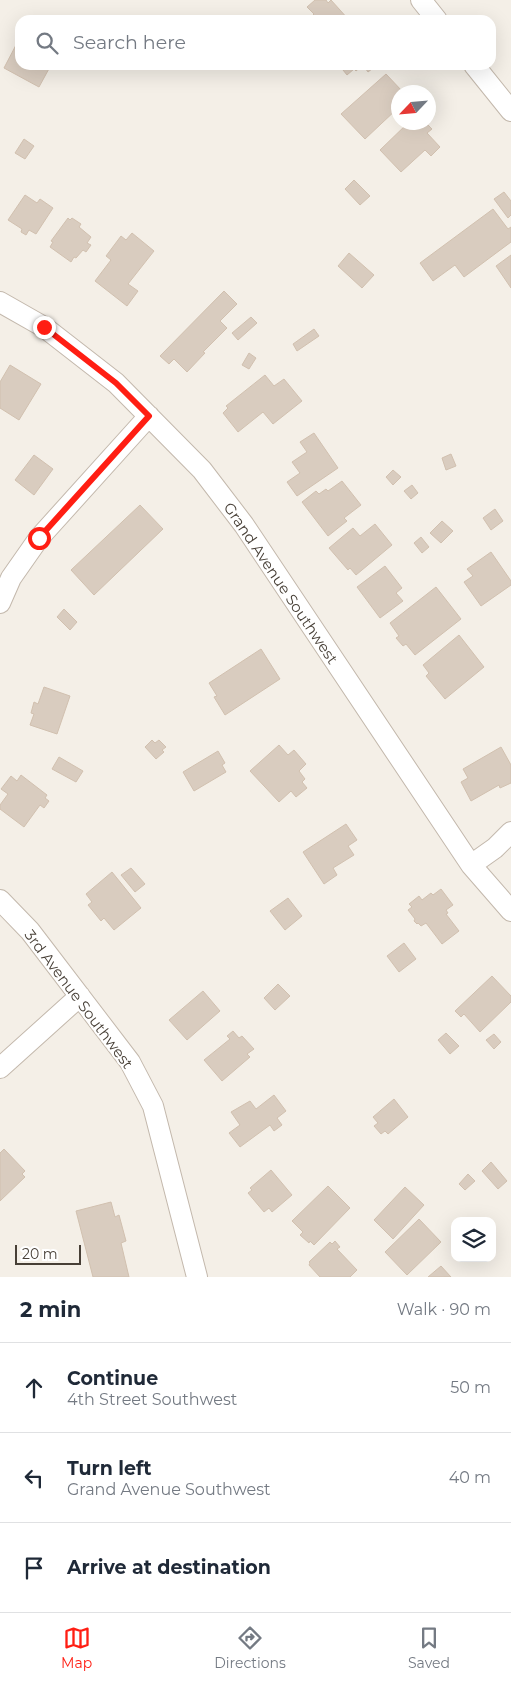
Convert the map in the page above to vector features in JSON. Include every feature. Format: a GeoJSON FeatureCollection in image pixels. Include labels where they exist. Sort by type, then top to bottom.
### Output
{"type":"FeatureCollection","features":[{"type":"Feature","properties":{"kind":"street"},"geometry":{"type":"LineString","coordinates":[[421,0],[433,15]]}},
{"type":"Feature","properties":{"kind":"street"},"geometry":{"type":"LineString","coordinates":[[478,70],[511,111]]}},
{"type":"Feature","properties":{"kind":"street","name":"Grand Avenue Southwest"},"geometry":{"type":"LineString","coordinates":[[0,302],[44,327],[116,383],[202,470],[244,525],[471,866],[511,911]]}},
{"type":"Feature","properties":{"kind":"street"},"geometry":{"type":"LineString","coordinates":[[0,603],[11,578],[39,538],[149,416]]}},
{"type":"Feature","properties":{"kind":"street"},"geometry":{"type":"LineString","coordinates":[[471,866],[495,848],[511,832]]}},
{"type":"Feature","properties":{"kind":"street","name":"3rd Avenue Southwest"},"geometry":{"type":"LineString","coordinates":[[0,900],[30,932],[130,1062],[153,1106],[197,1277]]}},
{"type":"Feature","properties":{"kind":"street"},"geometry":{"type":"LineString","coordinates":[[0,1068],[80,996]]}},
{"type":"Feature","properties":{"kind":"building"},"geometry":{"type":"Polygon","coordinates":[[[315,0],[326,0],[328,3],[331,0],[344,15],[313,15],[307,7],[315,0]]]}},
{"type":"Feature","properties":{"kind":"building"},"geometry":{"type":"Polygon","coordinates":[[[15,47],[15,70],[48,70],[39,87],[4,68],[15,47]]]}},
{"type":"Feature","properties":{"kind":"building"},"geometry":{"type":"Polygon","coordinates":[[[343,70],[353,70],[347,75],[343,70]]]}},
{"type":"Feature","properties":{"kind":"building"},"geometry":{"type":"Polygon","coordinates":[[[386,74],[396,85],[391,85],[391,115],[365,139],[341,114],[386,74]]]}},
{"type":"Feature","properties":{"kind":"building"},"geometry":{"type":"Polygon","coordinates":[[[401,130],[431,130],[427,133],[440,147],[431,156],[425,150],[401,172],[380,150],[401,130]]]}},
{"type":"Feature","properties":{"kind":"building"},"geometry":{"type":"Polygon","coordinates":[[[24,139],[34,146],[25,159],[15,153],[24,139]]]}},
{"type":"Feature","properties":{"kind":"building"},"geometry":{"type":"Polygon","coordinates":[[[354,180],[370,196],[360,205],[345,189],[354,180]]]}},
{"type":"Feature","properties":{"kind":"building"},"geometry":{"type":"Polygon","coordinates":[[[504,192],[511,201],[511,215],[508,218],[494,199],[504,192]]]}},
{"type":"Feature","properties":{"kind":"building"},"geometry":{"type":"Polygon","coordinates":[[[25,195],[37,203],[40,199],[53,208],[36,234],[29,230],[26,235],[21,232],[22,229],[8,220],[25,195]]]}},
{"type":"Feature","properties":{"kind":"building"},"geometry":{"type":"Polygon","coordinates":[[[493,209],[508,229],[511,227],[511,242],[464,277],[455,265],[433,281],[420,263],[493,209]]]}},
{"type":"Feature","properties":{"kind":"building"},"geometry":{"type":"Polygon","coordinates":[[[68,218],[70,220],[72,218],[81,224],[79,227],[91,237],[87,243],[91,245],[86,252],[83,250],[71,262],[50,247],[53,242],[51,241],[68,218]]]}},
{"type":"Feature","properties":{"kind":"building"},"geometry":{"type":"Polygon","coordinates":[[[132,233],[154,251],[128,284],[138,291],[127,306],[95,281],[111,260],[106,256],[121,236],[126,240],[132,233]]]}},
{"type":"Feature","properties":{"kind":"building"},"geometry":{"type":"Polygon","coordinates":[[[349,253],[374,275],[362,288],[338,266],[349,253]]]}},
{"type":"Feature","properties":{"kind":"building"},"geometry":{"type":"Polygon","coordinates":[[[511,255],[511,288],[496,266],[511,255]]]}},
{"type":"Feature","properties":{"kind":"building"},"geometry":{"type":"Polygon","coordinates":[[[224,291],[237,304],[220,321],[227,328],[203,352],[205,353],[187,372],[174,359],[169,364],[160,356],[224,291]]]}},
{"type":"Feature","properties":{"kind":"building"},"geometry":{"type":"Polygon","coordinates":[[[251,317],[257,323],[238,340],[232,333],[251,317]]]}},
{"type":"Feature","properties":{"kind":"building"},"geometry":{"type":"Polygon","coordinates":[[[314,329],[319,336],[297,351],[293,344],[314,329]]]}},
{"type":"Feature","properties":{"kind":"building"},"geometry":{"type":"Polygon","coordinates":[[[249,353],[256,358],[249,369],[242,365],[249,353]]]}},
{"type":"Feature","properties":{"kind":"building"},"geometry":{"type":"Polygon","coordinates":[[[10,365],[41,384],[19,420],[0,408],[0,382],[10,365]]]}},
{"type":"Feature","properties":{"kind":"building"},"geometry":{"type":"Polygon","coordinates":[[[265,375],[274,386],[284,379],[302,401],[273,424],[263,412],[238,432],[223,413],[228,408],[226,406],[265,375]]]}},
{"type":"Feature","properties":{"kind":"building"},"geometry":{"type":"Polygon","coordinates":[[[314,433],[338,468],[297,496],[287,482],[300,473],[292,462],[307,452],[300,442],[314,433]]]}},
{"type":"Feature","properties":{"kind":"building"},"geometry":{"type":"Polygon","coordinates":[[[451,454],[456,466],[446,470],[442,458],[451,454]]]}},
{"type":"Feature","properties":{"kind":"building"},"geometry":{"type":"Polygon","coordinates":[[[34,455],[53,469],[34,495],[15,480],[34,455]]]}},
{"type":"Feature","properties":{"kind":"building"},"geometry":{"type":"Polygon","coordinates":[[[393,470],[401,477],[393,485],[386,477],[393,470]]]}},
{"type":"Feature","properties":{"kind":"building"},"geometry":{"type":"Polygon","coordinates":[[[342,481],[361,505],[344,518],[347,521],[328,536],[302,502],[316,491],[319,494],[326,489],[328,491],[342,481]]]}},
{"type":"Feature","properties":{"kind":"building"},"geometry":{"type":"Polygon","coordinates":[[[412,485],[418,493],[411,499],[404,491],[412,485]]]}},
{"type":"Feature","properties":{"kind":"building"},"geometry":{"type":"Polygon","coordinates":[[[140,505],[163,529],[94,595],[71,570],[140,505]]]}},
{"type":"Feature","properties":{"kind":"building"},"geometry":{"type":"Polygon","coordinates":[[[495,509],[503,521],[491,530],[483,518],[495,509]]]}},
{"type":"Feature","properties":{"kind":"building"},"geometry":{"type":"Polygon","coordinates":[[[442,521],[453,531],[441,543],[430,533],[442,521]]]}},
{"type":"Feature","properties":{"kind":"building"},"geometry":{"type":"Polygon","coordinates":[[[375,524],[392,545],[356,575],[350,568],[348,570],[329,548],[353,528],[360,536],[375,524]]]}},
{"type":"Feature","properties":{"kind":"building"},"geometry":{"type":"Polygon","coordinates":[[[421,537],[429,547],[422,553],[414,543],[421,537]]]}},
{"type":"Feature","properties":{"kind":"building"},"geometry":{"type":"Polygon","coordinates":[[[491,552],[511,581],[511,585],[481,606],[464,582],[473,576],[467,569],[491,552]]]}},
{"type":"Feature","properties":{"kind":"building"},"geometry":{"type":"Polygon","coordinates":[[[385,566],[402,588],[396,593],[403,601],[380,618],[357,587],[385,566]]]}},
{"type":"Feature","properties":{"kind":"building"},"geometry":{"type":"Polygon","coordinates":[[[436,587],[461,619],[415,655],[406,644],[403,646],[396,638],[399,636],[390,623],[436,587]]]}},
{"type":"Feature","properties":{"kind":"building"},"geometry":{"type":"Polygon","coordinates":[[[64,609],[77,622],[70,630],[57,617],[64,609]]]}},
{"type":"Feature","properties":{"kind":"building"},"geometry":{"type":"Polygon","coordinates":[[[459,635],[484,667],[445,699],[426,676],[429,673],[423,665],[459,635]]]}},
{"type":"Feature","properties":{"kind":"building"},"geometry":{"type":"Polygon","coordinates":[[[261,649],[280,679],[225,715],[214,697],[217,696],[209,683],[261,649]]]}},
{"type":"Feature","properties":{"kind":"building"},"geometry":{"type":"Polygon","coordinates":[[[44,687],[70,696],[57,734],[30,725],[34,714],[31,713],[34,702],[38,704],[44,687]]]}},
{"type":"Feature","properties":{"kind":"building"},"geometry":{"type":"Polygon","coordinates":[[[152,740],[155,743],[159,740],[166,747],[162,750],[164,752],[156,759],[145,747],[152,740]]]}},
{"type":"Feature","properties":{"kind":"building"},"geometry":{"type":"Polygon","coordinates":[[[279,745],[288,755],[294,750],[306,764],[299,771],[305,779],[302,782],[307,788],[296,797],[291,791],[279,802],[250,771],[279,745]]]}},
{"type":"Feature","properties":{"kind":"building"},"geometry":{"type":"Polygon","coordinates":[[[501,747],[511,765],[511,783],[500,788],[499,785],[471,801],[461,782],[468,778],[463,769],[501,747]]]}},
{"type":"Feature","properties":{"kind":"building"},"geometry":{"type":"Polygon","coordinates":[[[218,751],[225,763],[222,765],[226,772],[194,791],[183,772],[218,751]]]}},
{"type":"Feature","properties":{"kind":"building"},"geometry":{"type":"Polygon","coordinates":[[[59,757],[83,771],[76,782],[52,769],[59,757]]]}},
{"type":"Feature","properties":{"kind":"building"},"geometry":{"type":"Polygon","coordinates":[[[21,775],[47,795],[45,798],[49,801],[44,808],[40,805],[24,827],[0,809],[0,805],[8,794],[1,789],[11,776],[17,781],[21,775]]]}},
{"type":"Feature","properties":{"kind":"building"},"geometry":{"type":"Polygon","coordinates":[[[346,824],[357,840],[348,846],[354,855],[333,868],[337,875],[324,884],[303,852],[346,824]]]}},
{"type":"Feature","properties":{"kind":"building"},"geometry":{"type":"Polygon","coordinates":[[[131,868],[145,884],[135,892],[121,875],[131,868]]]}},
{"type":"Feature","properties":{"kind":"building"},"geometry":{"type":"Polygon","coordinates":[[[112,872],[141,908],[114,930],[104,918],[101,921],[88,905],[92,902],[86,894],[112,872]]]}},
{"type":"Feature","properties":{"kind":"building"},"geometry":{"type":"Polygon","coordinates":[[[441,889],[453,905],[446,910],[448,913],[446,914],[459,931],[442,944],[426,923],[421,926],[414,921],[415,919],[408,910],[412,907],[409,904],[419,896],[422,900],[431,893],[433,895],[441,889]]]}},
{"type":"Feature","properties":{"kind":"building"},"geometry":{"type":"Polygon","coordinates":[[[288,898],[302,916],[285,930],[270,911],[288,898]]]}},
{"type":"Feature","properties":{"kind":"building"},"geometry":{"type":"Polygon","coordinates":[[[404,943],[416,959],[399,972],[387,956],[404,943]]]}},
{"type":"Feature","properties":{"kind":"building"},"geometry":{"type":"Polygon","coordinates":[[[492,976],[511,996],[511,1002],[480,1032],[464,1014],[461,1017],[455,1011],[492,976]]]}},
{"type":"Feature","properties":{"kind":"building"},"geometry":{"type":"Polygon","coordinates":[[[278,984],[290,996],[275,1010],[264,998],[278,984]]]}},
{"type":"Feature","properties":{"kind":"building"},"geometry":{"type":"Polygon","coordinates":[[[203,991],[220,1011],[187,1040],[169,1020],[203,991]]]}},
{"type":"Feature","properties":{"kind":"building"},"geometry":{"type":"Polygon","coordinates":[[[233,1031],[239,1038],[242,1036],[254,1049],[247,1054],[250,1057],[222,1081],[204,1060],[230,1039],[227,1036],[233,1031]]]}},
{"type":"Feature","properties":{"kind":"building"},"geometry":{"type":"Polygon","coordinates":[[[446,1033],[459,1046],[450,1054],[438,1040],[446,1033]]]}},
{"type":"Feature","properties":{"kind":"building"},"geometry":{"type":"Polygon","coordinates":[[[494,1034],[501,1042],[494,1049],[486,1040],[494,1034]]]}},
{"type":"Feature","properties":{"kind":"building"},"geometry":{"type":"Polygon","coordinates":[[[274,1095],[286,1111],[277,1118],[282,1125],[274,1131],[270,1125],[240,1147],[229,1133],[240,1125],[231,1112],[250,1101],[256,1109],[274,1095]]]}},
{"type":"Feature","properties":{"kind":"building"},"geometry":{"type":"Polygon","coordinates":[[[394,1099],[408,1117],[388,1134],[385,1131],[381,1134],[374,1126],[378,1123],[373,1117],[394,1099]]]}},
{"type":"Feature","properties":{"kind":"building"},"geometry":{"type":"Polygon","coordinates":[[[4,1149],[25,1171],[22,1174],[25,1177],[0,1201],[0,1153],[4,1149]]]}},
{"type":"Feature","properties":{"kind":"building"},"geometry":{"type":"Polygon","coordinates":[[[491,1162],[507,1181],[498,1189],[482,1171],[491,1162]]]}},
{"type":"Feature","properties":{"kind":"building"},"geometry":{"type":"Polygon","coordinates":[[[271,1170],[292,1195],[272,1212],[269,1208],[264,1212],[248,1193],[252,1190],[250,1188],[271,1170]]]}},
{"type":"Feature","properties":{"kind":"building"},"geometry":{"type":"Polygon","coordinates":[[[468,1174],[475,1181],[465,1190],[459,1184],[468,1174]]]}},
{"type":"Feature","properties":{"kind":"building"},"geometry":{"type":"Polygon","coordinates":[[[328,1186],[350,1208],[314,1245],[300,1235],[303,1232],[292,1221],[328,1186]]]}},
{"type":"Feature","properties":{"kind":"building"},"geometry":{"type":"Polygon","coordinates":[[[405,1187],[424,1205],[393,1239],[374,1220],[405,1187]]]}},
{"type":"Feature","properties":{"kind":"building"},"geometry":{"type":"Polygon","coordinates":[[[111,1202],[115,1217],[119,1215],[126,1241],[121,1243],[129,1277],[93,1277],[76,1211],[111,1202]]]}},
{"type":"Feature","properties":{"kind":"building"},"geometry":{"type":"Polygon","coordinates":[[[419,1219],[441,1242],[407,1275],[385,1252],[419,1219]]]}},
{"type":"Feature","properties":{"kind":"building"},"geometry":{"type":"Polygon","coordinates":[[[335,1241],[340,1247],[337,1249],[357,1270],[350,1277],[320,1277],[309,1265],[309,1262],[330,1242],[332,1244],[335,1241]]]}},
{"type":"Feature","properties":{"kind":"building"},"geometry":{"type":"Polygon","coordinates":[[[441,1266],[451,1277],[428,1277],[441,1266]]]}},
{"type":"Feature","properties":{"kind":"route"},"geometry":{"type":"LineString","coordinates":[[39,538],[149,416],[116,383],[44,327]]}}]}
